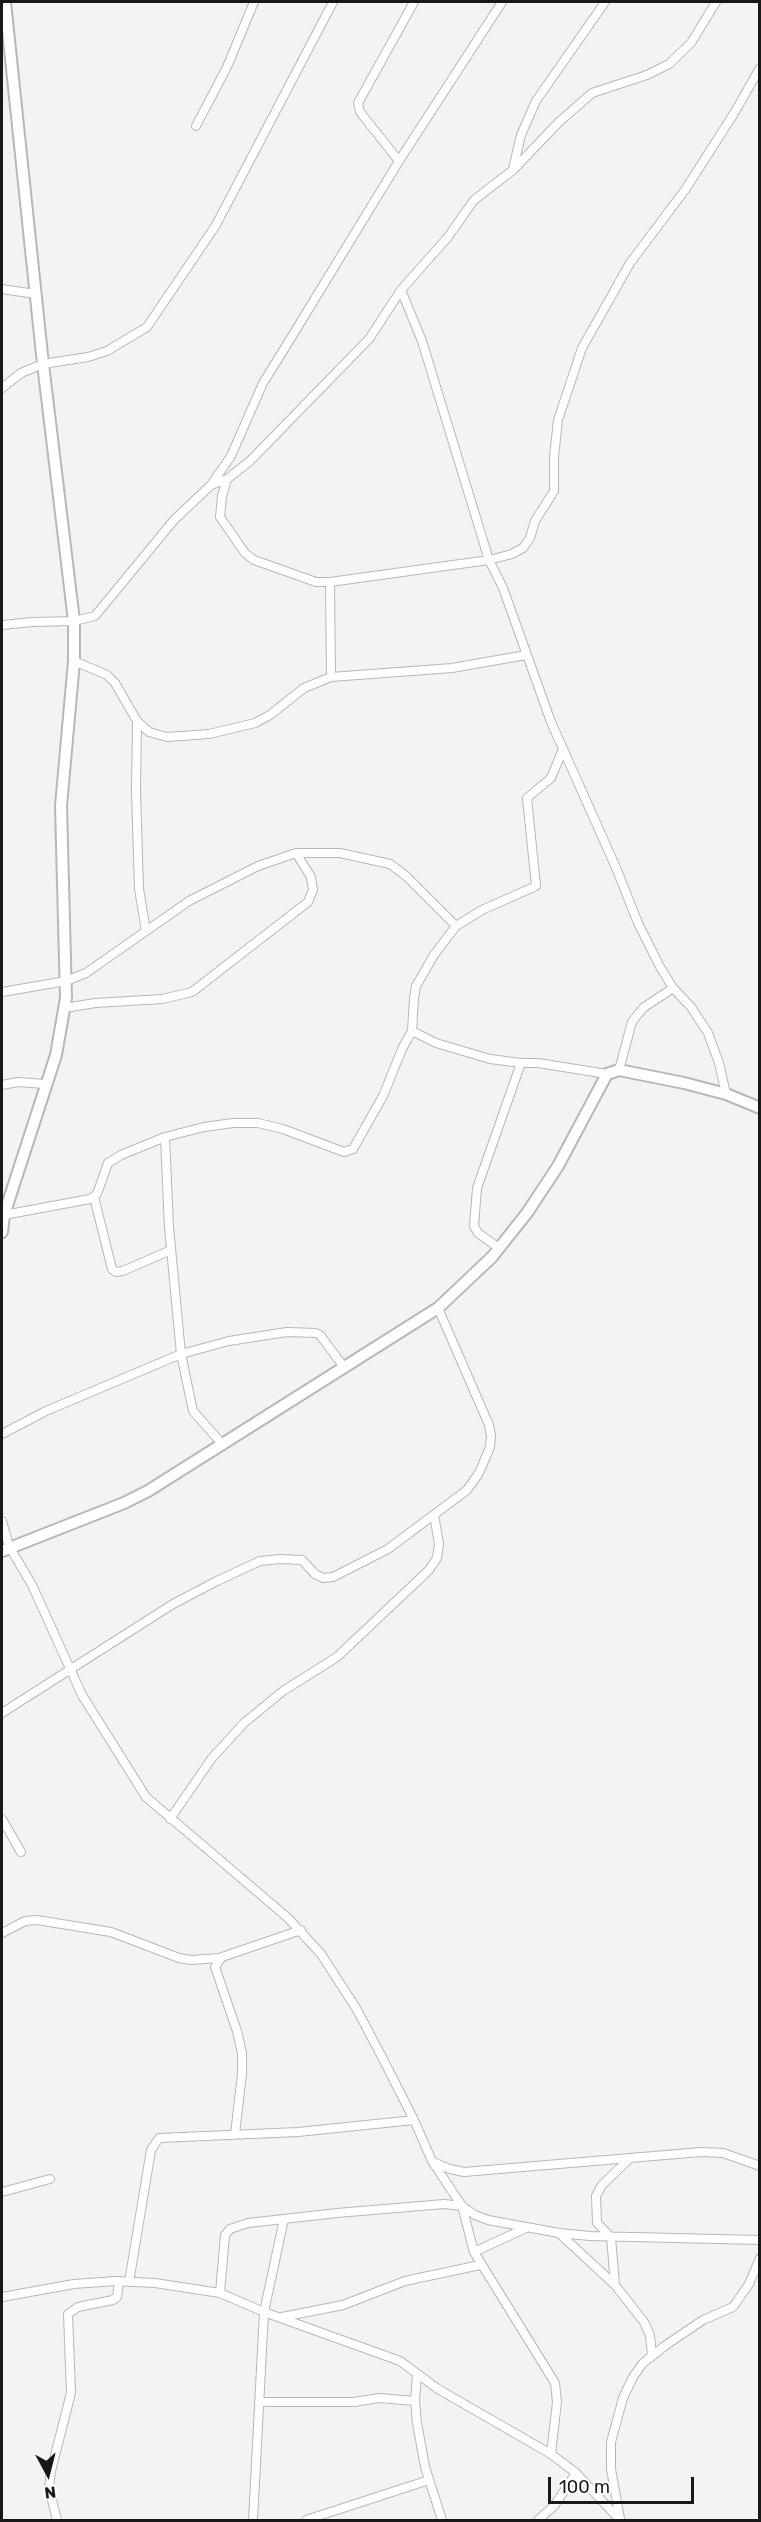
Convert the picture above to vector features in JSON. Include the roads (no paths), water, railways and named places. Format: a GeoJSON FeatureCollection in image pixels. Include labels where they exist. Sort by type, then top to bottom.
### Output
{"type":"FeatureCollection","features":[{"type":"Feature","properties":{"kind":"street"},"geometry":{"type":"LineString","coordinates":[[2,1232],[4,1215],[56,1055],[65,1008],[61,806],[74,661],[74,621],[43,364],[5,2]]}},
{"type":"Feature","properties":{"kind":"street"},"geometry":{"type":"LineString","coordinates":[[196,126],[227,66],[254,2]]}},
{"type":"Feature","properties":{"kind":"street"},"geometry":{"type":"LineString","coordinates":[[2,388],[21,373],[43,364],[88,357],[107,351],[147,327],[216,225],[333,2]]}},
{"type":"Feature","properties":{"kind":"street"},"geometry":{"type":"LineString","coordinates":[[399,161],[360,112],[358,103],[414,2]]}},
{"type":"Feature","properties":{"kind":"street"},"geometry":{"type":"LineString","coordinates":[[2,625],[74,621],[95,616],[174,520],[211,485],[231,456],[268,375],[399,161],[502,2]]}},
{"type":"Feature","properties":{"kind":"street"},"geometry":{"type":"LineString","coordinates":[[513,170],[521,135],[536,101],[604,2]]}},
{"type":"Feature","properties":{"kind":"street"},"geometry":{"type":"LineString","coordinates":[[211,485],[228,479],[250,461],[369,339],[401,290],[448,237],[474,200],[513,170],[559,122],[592,93],[647,75],[669,64],[691,43],[716,2]]}},
{"type":"Feature","properties":{"kind":"street"},"geometry":{"type":"LineString","coordinates":[[228,479],[220,503],[220,518],[245,553],[254,560],[316,582],[489,560],[512,554],[523,548],[530,538],[535,521],[554,491],[554,457],[558,420],[582,348],[630,263],[685,190],[733,115],[759,68]]}},
{"type":"Feature","properties":{"kind":"street"},"geometry":{"type":"LineString","coordinates":[[2,290],[36,294]]}},
{"type":"Feature","properties":{"kind":"street"},"geometry":{"type":"LineString","coordinates":[[401,290],[422,341],[489,560],[503,588],[551,722],[638,923],[673,988],[691,1007],[708,1033],[719,1063],[726,1094]]}},
{"type":"Feature","properties":{"kind":"street"},"geometry":{"type":"LineString","coordinates":[[330,582],[331,677]]}},
{"type":"Feature","properties":{"kind":"street"},"geometry":{"type":"LineString","coordinates":[[74,661],[107,675],[115,683],[137,721],[149,732],[167,737],[209,734],[255,723],[270,716],[304,688],[331,677],[452,668],[526,655]]}},
{"type":"Feature","properties":{"kind":"street"},"geometry":{"type":"LineString","coordinates":[[137,721],[136,791],[139,889],[146,932]]}},
{"type":"Feature","properties":{"kind":"street"},"geometry":{"type":"LineString","coordinates":[[171,1250],[123,1271],[116,1272],[112,1269],[94,1197],[108,1163],[121,1155],[165,1137],[204,1127],[233,1123],[258,1123],[283,1129],[344,1152],[353,1149],[383,1096],[412,1031],[417,986],[434,955],[456,926],[482,909],[536,886],[527,798],[551,778],[563,749]]}},
{"type":"Feature","properties":{"kind":"street"},"geometry":{"type":"LineString","coordinates":[[2,992],[66,981],[86,973],[189,901],[258,866],[296,853],[340,852],[390,864],[406,876],[456,926]]}},
{"type":"Feature","properties":{"kind":"street"},"geometry":{"type":"LineString","coordinates":[[65,1008],[95,1003],[162,999],[192,992],[308,902],[313,890],[311,877],[296,853]]}},
{"type":"Feature","properties":{"kind":"street"},"geometry":{"type":"LineString","coordinates":[[619,1070],[632,1022],[643,1008],[673,988]]}},
{"type":"Feature","properties":{"kind":"street"},"geometry":{"type":"LineString","coordinates":[[412,1031],[436,1043],[490,1059],[538,1063],[607,1074],[619,1070],[726,1094],[759,1108]]}},
{"type":"Feature","properties":{"kind":"street"},"geometry":{"type":"LineString","coordinates":[[499,1248],[478,1233],[474,1227],[477,1188],[521,1063]]}},
{"type":"Feature","properties":{"kind":"street"},"geometry":{"type":"LineString","coordinates":[[5,1548],[124,1503],[148,1491],[438,1308],[499,1248],[527,1214],[558,1166],[607,1074]]}},
{"type":"Feature","properties":{"kind":"street"},"geometry":{"type":"LineString","coordinates":[[2,1085],[18,1082],[45,1084]]}},
{"type":"Feature","properties":{"kind":"street"},"geometry":{"type":"LineString","coordinates":[[165,1137],[171,1250],[181,1354],[193,1411],[223,1445]]}},
{"type":"Feature","properties":{"kind":"street"},"geometry":{"type":"LineString","coordinates":[[4,1215],[94,1197]]}},
{"type":"Feature","properties":{"kind":"street"},"geometry":{"type":"LineString","coordinates":[[2,1713],[173,1604],[261,1561],[293,1558],[302,1560],[315,1574],[323,1578],[333,1577],[388,1549],[474,1483],[490,1447],[489,1425],[438,1308]]}},
{"type":"Feature","properties":{"kind":"street"},"geometry":{"type":"LineString","coordinates":[[2,1434],[46,1411],[181,1354],[229,1341],[308,1331],[320,1335],[344,1367]]}},
{"type":"Feature","properties":{"kind":"street"},"geometry":{"type":"LineString","coordinates":[[170,1819],[212,1758],[244,1723],[283,1691],[337,1658],[429,1570],[437,1558],[439,1544],[434,1515]]}},
{"type":"Feature","properties":{"kind":"street"},"geometry":{"type":"LineString","coordinates":[[2,1521],[5,1548],[32,1585],[82,1695],[146,1797],[301,1930],[345,1989],[414,2120],[432,2161],[462,2206],[474,2252],[480,2265],[555,2383],[557,2402],[551,2454]]}},
{"type":"Feature","properties":{"kind":"street"},"geometry":{"type":"LineString","coordinates":[[2,1819],[21,1852]]}},
{"type":"Feature","properties":{"kind":"street"},"geometry":{"type":"LineString","coordinates":[[2,1933],[26,1921],[37,1920],[111,1932],[179,1958],[199,1960],[220,1958],[301,1930]]}},
{"type":"Feature","properties":{"kind":"street"},"geometry":{"type":"LineString","coordinates":[[220,1958],[214,1967],[215,1972],[237,2031],[242,2053],[235,2134]]}},
{"type":"Feature","properties":{"kind":"street"},"geometry":{"type":"LineString","coordinates":[[129,2282],[154,2142],[159,2138],[298,2132],[414,2120]]}},
{"type":"Feature","properties":{"kind":"street"},"geometry":{"type":"LineString","coordinates":[[432,2161],[464,2172],[701,2152],[723,2153],[759,2166]]}},
{"type":"Feature","properties":{"kind":"street"},"geometry":{"type":"LineString","coordinates":[[615,2285],[611,2237],[597,2223],[596,2196],[602,2185],[629,2159]]}},
{"type":"Feature","properties":{"kind":"street"},"geometry":{"type":"LineString","coordinates":[[2,2192],[50,2179]]}},
{"type":"Feature","properties":{"kind":"street"},"geometry":{"type":"LineString","coordinates":[[220,2293],[225,2235],[230,2229],[248,2223],[284,2219],[444,2204],[462,2206],[488,2220],[559,2233],[611,2237],[759,2240]]}},
{"type":"Feature","properties":{"kind":"street"},"geometry":{"type":"LineString","coordinates":[[253,2520],[264,2312],[284,2219]]}},
{"type":"Feature","properties":{"kind":"street"},"geometry":{"type":"LineString","coordinates":[[474,2252],[527,2228]]}},
{"type":"Feature","properties":{"kind":"street"},"geometry":{"type":"LineString","coordinates":[[559,2233],[615,2285],[644,2322],[650,2335],[652,2356]]}},
{"type":"Feature","properties":{"kind":"street"},"geometry":{"type":"LineString","coordinates":[[620,2520],[614,2494],[611,2442],[623,2398],[633,2377],[652,2356],[703,2320],[733,2307],[746,2289],[759,2258]]}},
{"type":"Feature","properties":{"kind":"street"},"geometry":{"type":"LineString","coordinates":[[281,2317],[343,2305],[405,2281],[480,2265]]}},
{"type":"Feature","properties":{"kind":"street"},"geometry":{"type":"LineString","coordinates":[[57,2520],[49,2488],[51,2471],[71,2393],[68,2314],[78,2307],[113,2300],[117,2297],[119,2281]]}},
{"type":"Feature","properties":{"kind":"street"},"geometry":{"type":"LineString","coordinates":[[2,2296],[74,2284],[119,2281],[155,2283],[220,2293],[264,2312],[400,2361],[438,2389],[551,2454],[576,2473],[620,2520]]}},
{"type":"Feature","properties":{"kind":"street"},"geometry":{"type":"LineString","coordinates":[[417,2374],[415,2401],[419,2434],[429,2480],[442,2520]]}},
{"type":"Feature","properties":{"kind":"street"},"geometry":{"type":"LineString","coordinates":[[260,2402],[354,2402],[379,2398],[415,2401]]}},
{"type":"Feature","properties":{"kind":"street"},"geometry":{"type":"LineString","coordinates":[[538,2520],[554,2506],[576,2473]]}},
{"type":"Feature","properties":{"kind":"street"},"geometry":{"type":"LineString","coordinates":[[306,2520],[429,2480]]}}]}
